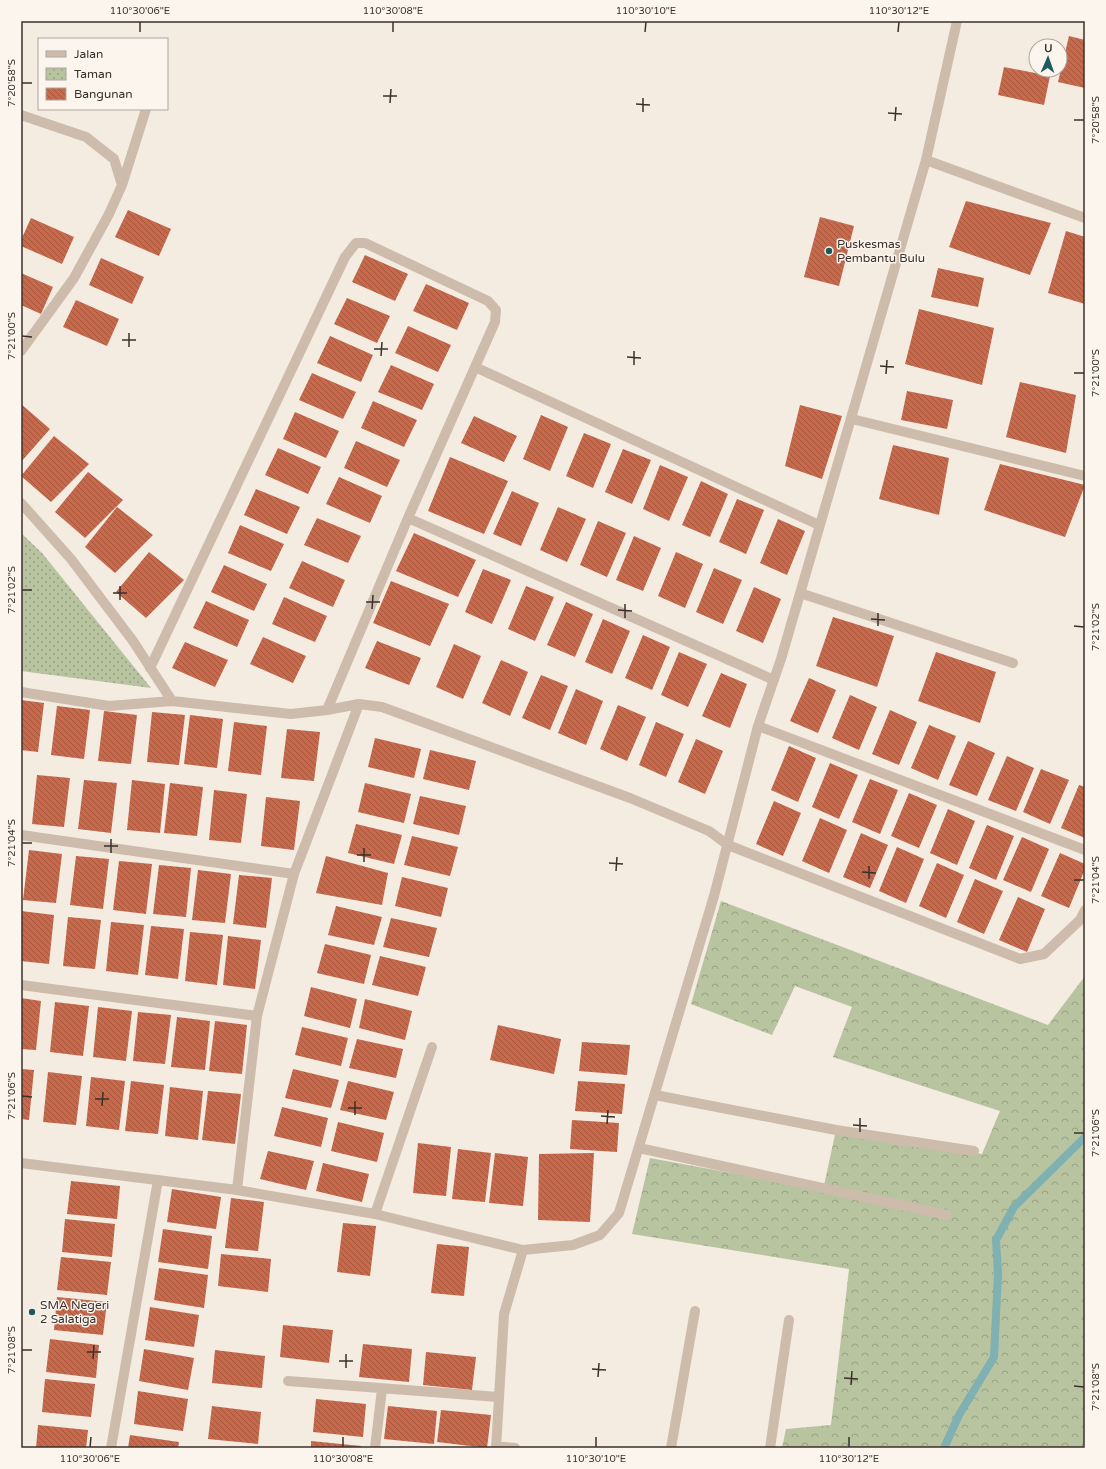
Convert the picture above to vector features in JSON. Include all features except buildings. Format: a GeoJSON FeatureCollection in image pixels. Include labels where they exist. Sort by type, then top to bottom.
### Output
{"type":"FeatureCollection","features":[{"type":"Feature","properties":{"kind":"street"},"geometry":{"type":"LineString","coordinates":[[21,1163],[237,1190],[375,1214],[523,1250],[573,1245],[600,1235],[619,1213],[728,845],[758,726],[774,680],[852,419],[926,160],[957,21]]}},
{"type":"Feature","properties":{"kind":"street"},"geometry":{"type":"LineString","coordinates":[[21,351],[74,278],[109,214],[122,185],[146,110]]}},
{"type":"Feature","properties":{"kind":"street"},"geometry":{"type":"LineString","coordinates":[[21,115],[86,137],[114,159],[122,185]]}},
{"type":"Feature","properties":{"kind":"street"},"geometry":{"type":"LineString","coordinates":[[926,160],[1085,218]]}},
{"type":"Feature","properties":{"kind":"street"},"geometry":{"type":"LineString","coordinates":[[150,668],[345,257],[356,243],[366,244],[488,301],[496,310],[495,322],[408,518],[327,710]]}},
{"type":"Feature","properties":{"kind":"street"},"geometry":{"type":"LineString","coordinates":[[475,367],[820,525]]}},
{"type":"Feature","properties":{"kind":"street"},"geometry":{"type":"LineString","coordinates":[[852,419],[1085,476]]}},
{"type":"Feature","properties":{"kind":"street"},"geometry":{"type":"LineString","coordinates":[[21,503],[71,559],[133,641],[172,701]]}},
{"type":"Feature","properties":{"kind":"street"},"geometry":{"type":"LineString","coordinates":[[408,518],[774,680]]}},
{"type":"Feature","properties":{"kind":"street"},"geometry":{"type":"LineString","coordinates":[[800,593],[1013,663]]}},
{"type":"Feature","properties":{"kind":"street"},"geometry":{"type":"LineString","coordinates":[[21,692],[109,706],[172,701],[291,714],[327,710],[359,704],[382,707],[630,798],[709,831],[728,845],[1020,959],[1044,954],[1080,920],[1085,910]]}},
{"type":"Feature","properties":{"kind":"street"},"geometry":{"type":"LineString","coordinates":[[237,1190],[258,1016],[294,874],[359,704]]}},
{"type":"Feature","properties":{"kind":"street"},"geometry":{"type":"LineString","coordinates":[[758,726],[1085,850]]}},
{"type":"Feature","properties":{"kind":"street"},"geometry":{"type":"LineString","coordinates":[[21,836],[294,874]]}},
{"type":"Feature","properties":{"kind":"street"},"geometry":{"type":"LineString","coordinates":[[21,985],[258,1016]]}},
{"type":"Feature","properties":{"kind":"street"},"geometry":{"type":"LineString","coordinates":[[375,1214],[432,1047]]}},
{"type":"Feature","properties":{"kind":"street"},"geometry":{"type":"LineString","coordinates":[[655,1095],[836,1130],[974,1151]]}},
{"type":"Feature","properties":{"kind":"street"},"geometry":{"type":"LineString","coordinates":[[639,1148],[947,1215]]}},
{"type":"Feature","properties":{"kind":"street"},"geometry":{"type":"LineString","coordinates":[[111,1448],[158,1180]]}},
{"type":"Feature","properties":{"kind":"street"},"geometry":{"type":"LineString","coordinates":[[515,1448],[496,1447],[504,1314],[523,1250]]}},
{"type":"Feature","properties":{"kind":"street"},"geometry":{"type":"LineString","coordinates":[[671,1448],[695,1311]]}},
{"type":"Feature","properties":{"kind":"street"},"geometry":{"type":"LineString","coordinates":[[770,1448],[789,1320]]}},
{"type":"Feature","properties":{"kind":"street"},"geometry":{"type":"LineString","coordinates":[[288,1381],[498,1398]]}},
{"type":"Feature","properties":{"kind":"street"},"geometry":{"type":"LineString","coordinates":[[375,1448],[382,1389]]}},
{"type":"Feature","properties":{"kind":"green space"},"geometry":{"type":"Polygon","coordinates":[[[21,533],[42,553],[151,688],[21,671],[21,533]]]}},
{"type":"Feature","properties":{"kind":"green space"},"geometry":{"type":"Polygon","coordinates":[[[721,901],[1048,1025],[1085,976],[1085,1448],[782,1448],[786,1429],[831,1425],[849,1269],[632,1234],[650,1158],[823,1190],[836,1130],[982,1154],[1000,1111],[833,1057],[852,1007],[795,986],[772,1035],[691,1004],[721,901]]]}},
{"type":"Feature","properties":{"kind":"waterway"},"geometry":{"type":"LineString","coordinates":[[944,1448],[959,1415],[994,1357],[998,1274],[996,1240],[1014,1207],[1085,1137]]}},
{"type":"Feature","properties":{"kind":"place","name":"Puskesmas Pembantu Bulu"},"geometry":{"type":"Point","coordinates":[829,251]}},
{"type":"Feature","properties":{"kind":"place","name":"SMA Negeri 2 Salatiga"},"geometry":{"type":"Point","coordinates":[32,1312]}}]}
